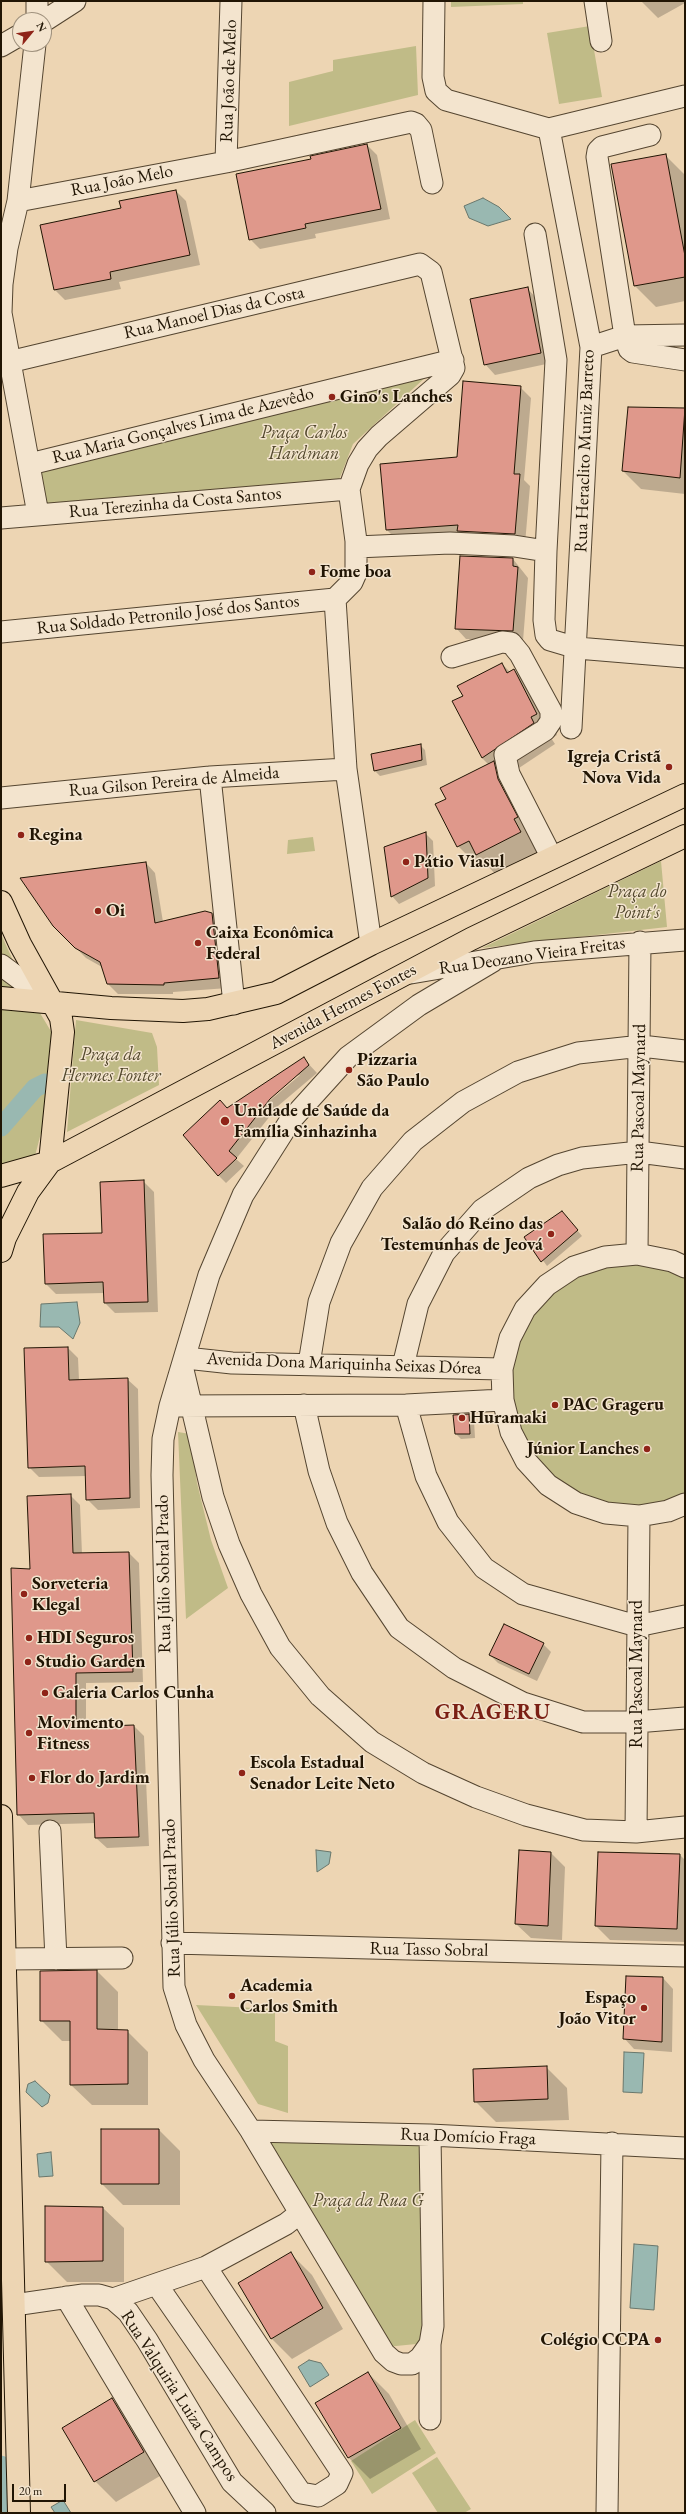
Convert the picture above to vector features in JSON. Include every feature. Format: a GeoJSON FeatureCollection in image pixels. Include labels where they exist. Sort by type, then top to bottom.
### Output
{"type":"FeatureCollection","features":[{"type":"Feature","properties":{"kind":"main road"},"geometry":{"type":"LineString","coordinates":[[4,998],[111,1008],[182,1011],[234,1004],[276,993],[371,944],[685,795]]}},
{"type":"Feature","properties":{"kind":"main road","name":"Avenida Hermes Fontes"},"geometry":{"type":"LineString","coordinates":[[1,1176],[50,1162],[485,932],[685,836]]}},
{"type":"Feature","properties":{"kind":"main road"},"geometry":{"type":"LineString","coordinates":[[1,902],[20,944],[61,1018],[63,1032],[50,1162],[28,1192],[5,1238],[1,1251]]}},
{"type":"Feature","properties":{"kind":"main road"},"geometry":{"type":"LineString","coordinates":[[1,1816],[19,2513]]}},
{"type":"Feature","properties":{"kind":"street"},"geometry":{"type":"LineString","coordinates":[[37,1],[37,12]]}},
{"type":"Feature","properties":{"kind":"street"},"geometry":{"type":"LineString","coordinates":[[52,15],[75,1]]}},
{"type":"Feature","properties":{"kind":"street","name":"Rua João de Melo"},"geometry":{"type":"LineString","coordinates":[[226,162],[232,1]]}},
{"type":"Feature","properties":{"kind":"street"},"geometry":{"type":"LineString","coordinates":[[434,1],[433,76],[436,91],[446,100],[548,129],[685,96]]}},
{"type":"Feature","properties":{"kind":"street"},"geometry":{"type":"LineString","coordinates":[[594,1],[601,41]]}},
{"type":"Feature","properties":{"kind":"street"},"geometry":{"type":"LineString","coordinates":[[1,46],[12,40]]}},
{"type":"Feature","properties":{"kind":"street"},"geometry":{"type":"LineString","coordinates":[[34,52],[18,201],[7,248],[2,284],[1,313],[38,514]]}},
{"type":"Feature","properties":{"kind":"street","name":"Rua João Melo"},"geometry":{"type":"LineString","coordinates":[[18,201],[226,162],[411,122],[416,124],[421,130],[432,183]]}},
{"type":"Feature","properties":{"kind":"street","name":"Rua Heraclito Muniz Barreto"},"geometry":{"type":"LineString","coordinates":[[548,129],[591,347],[577,648],[571,728]]}},
{"type":"Feature","properties":{"kind":"street"},"geometry":{"type":"LineString","coordinates":[[650,135],[602,147],[598,151],[597,156],[625,336],[629,349],[633,352],[685,360]]}},
{"type":"Feature","properties":{"kind":"street"},"geometry":{"type":"LineString","coordinates":[[535,234],[556,360],[546,551],[544,620],[546,635],[550,640],[577,648],[685,657]]}},
{"type":"Feature","properties":{"kind":"street","name":"Rua Manoel Dias da Costa"},"geometry":{"type":"LineString","coordinates":[[9,362],[420,264],[431,272],[453,360]]}},
{"type":"Feature","properties":{"kind":"street"},"geometry":{"type":"LineString","coordinates":[[591,347],[625,336],[685,335]]}},
{"type":"Feature","properties":{"kind":"street"},"geometry":{"type":"LineString","coordinates":[[371,944],[346,769],[335,598],[352,582],[356,573],[356,547],[349,489],[358,464],[366,449],[450,375],[454,368],[453,360]]}},
{"type":"Feature","properties":{"kind":"street","name":"Rua Maria Gonçalves Lima de Azevêdo"},"geometry":{"type":"LineString","coordinates":[[30,464],[453,360]]}},
{"type":"Feature","properties":{"kind":"street","name":"Rua Terezinha da Costa Santos"},"geometry":{"type":"LineString","coordinates":[[1,518],[349,489]]}},
{"type":"Feature","properties":{"kind":"street"},"geometry":{"type":"LineString","coordinates":[[356,547],[450,543],[514,546],[546,551]]}},
{"type":"Feature","properties":{"kind":"street","name":"Rua Soldado Petronilo José dos Santos"},"geometry":{"type":"LineString","coordinates":[[1,632],[335,598]]}},
{"type":"Feature","properties":{"kind":"street"},"geometry":{"type":"LineString","coordinates":[[452,657],[502,642],[511,644],[520,654],[551,711],[551,722],[545,730],[505,755],[510,774],[552,858]]}},
{"type":"Feature","properties":{"kind":"street","name":"Rua Gilson Pereira de Almeida"},"geometry":{"type":"LineString","coordinates":[[1,798],[210,777],[346,769]]}},
{"type":"Feature","properties":{"kind":"street"},"geometry":{"type":"LineString","coordinates":[[210,777],[234,1004]]}},
{"type":"Feature","properties":{"kind":"street","name":"Rua Deozano Vieira Freitas"},"geometry":{"type":"LineString","coordinates":[[404,974],[492,961],[534,952],[685,940]]}},
{"type":"Feature","properties":{"kind":"street"},"geometry":{"type":"LineString","coordinates":[[645,942],[685,947]]}},
{"type":"Feature","properties":{"kind":"street","name":"Rua Pascoal Maynard"},"geometry":{"type":"LineString","coordinates":[[637,1254],[641,1046],[645,942]]}},
{"type":"Feature","properties":{"kind":"street","name":"Rua Júlio Sobral Prado"},"geometry":{"type":"LineString","coordinates":[[430,2344],[420,2358],[412,2364],[393,2361],[384,2353],[251,2131],[204,2060],[186,2025],[174,1987],[162,1475],[163,1439],[170,1406],[184,1364],[209,1274],[243,1195],[290,1121],[348,1057],[419,1005],[492,961]]}},
{"type":"Feature","properties":{"kind":"street"},"geometry":{"type":"LineString","coordinates":[[1,965],[51,1002]]}},
{"type":"Feature","properties":{"kind":"street"},"geometry":{"type":"LineString","coordinates":[[309,1364],[319,1302],[341,1243],[372,1188],[414,1141],[463,1102],[518,1072],[578,1053],[641,1046],[685,1051]]}},
{"type":"Feature","properties":{"kind":"street"},"geometry":{"type":"LineString","coordinates":[[403,1366],[418,1304],[444,1253],[482,1210],[529,1178],[558,1165],[582,1158],[639,1152],[685,1158]]}},
{"type":"Feature","properties":{"kind":"street"},"geometry":{"type":"LineString","coordinates":[[685,1267],[672,1261],[637,1254],[605,1257],[574,1267],[547,1285],[525,1309],[510,1338],[502,1369],[502,1400],[511,1432],[526,1461],[548,1485],[582,1505],[606,1513],[639,1516],[668,1511],[685,1504]]}},
{"type":"Feature","properties":{"kind":"street"},"geometry":{"type":"LineString","coordinates":[[184,1364],[192,1407],[213,1497],[229,1544],[251,1594],[280,1647],[320,1696],[372,1742],[423,1773],[476,1797],[526,1815],[584,1830],[636,1832],[685,1826]]}},
{"type":"Feature","properties":{"kind":"street","name":"Avenida Dona Mariquinha Seixas Dórea"},"geometry":{"type":"LineString","coordinates":[[184,1364],[309,1364],[502,1369]]}},
{"type":"Feature","properties":{"kind":"street","name":"Avenida Dona Mariquinha Seixas Dórea"},"geometry":{"type":"LineString","coordinates":[[170,1406],[406,1404],[502,1400]]}},
{"type":"Feature","properties":{"kind":"street"},"geometry":{"type":"LineString","coordinates":[[406,1404],[426,1476],[448,1522],[484,1568],[523,1594],[637,1626],[685,1616]]}},
{"type":"Feature","properties":{"kind":"street"},"geometry":{"type":"LineString","coordinates":[[304,1405],[319,1470],[337,1523],[362,1573],[399,1628],[454,1668],[523,1703],[583,1722],[636,1722],[685,1718]]}},
{"type":"Feature","properties":{"kind":"street","name":"Rua Pascoal Maynard"},"geometry":{"type":"LineString","coordinates":[[636,1832],[639,1516]]}},
{"type":"Feature","properties":{"kind":"street"},"geometry":{"type":"LineString","coordinates":[[50,1831],[56,1959]]}},
{"type":"Feature","properties":{"kind":"street","name":"Rua Tasso Sobral"},"geometry":{"type":"LineString","coordinates":[[172,1943],[685,1956]]}},
{"type":"Feature","properties":{"kind":"street"},"geometry":{"type":"LineString","coordinates":[[5,1959],[122,1958]]}},
{"type":"Feature","properties":{"kind":"street","name":"Rua Domício Fraga"},"geometry":{"type":"LineString","coordinates":[[251,2131],[430,2135],[612,2143],[685,2148]]}},
{"type":"Feature","properties":{"kind":"street"},"geometry":{"type":"LineString","coordinates":[[430,2135],[433,2326],[430,2344],[430,2420]]}},
{"type":"Feature","properties":{"kind":"street"},"geometry":{"type":"LineString","coordinates":[[607,2513],[612,2143]]}},
{"type":"Feature","properties":{"kind":"street"},"geometry":{"type":"LineString","coordinates":[[113,2299],[206,2267],[286,2224],[300,2213]]}},
{"type":"Feature","properties":{"kind":"street"},"geometry":{"type":"LineString","coordinates":[[157,2285],[301,2494],[318,2496],[337,2484],[342,2473],[206,2267]]}},
{"type":"Feature","properties":{"kind":"street","name":"Rua Valquiria Luiza Campos"},"geometry":{"type":"LineString","coordinates":[[14,2305],[66,2297],[99,2295],[113,2299],[128,2312],[147,2340],[232,2482],[265,2513]]}},
{"type":"Feature","properties":{"kind":"street"},"geometry":{"type":"LineString","coordinates":[[66,2297],[195,2513]]}},
{"type":"Feature","properties":{"kind":"green space"},"geometry":{"type":"Polygon","coordinates":[[[451,1],[523,1],[523,4],[451,7],[451,1]]]}},
{"type":"Feature","properties":{"kind":"green space"},"geometry":{"type":"Polygon","coordinates":[[[590,26],[602,97],[559,104],[547,33],[590,26]]]}},
{"type":"Feature","properties":{"kind":"green space"},"geometry":{"type":"Polygon","coordinates":[[[416,46],[418,95],[289,126],[289,82],[333,71],[333,60],[416,46]]]}},
{"type":"Feature","properties":{"kind":"green space","name":"Praça Carlos Hardman"},"geometry":{"type":"Polygon","coordinates":[[[440,364],[353,444],[337,485],[39,512],[32,465],[440,364]]]}},
{"type":"Feature","properties":{"kind":"green space"},"geometry":{"type":"Polygon","coordinates":[[[313,837],[315,851],[287,854],[288,840],[313,837]]]}},
{"type":"Feature","properties":{"kind":"green space","name":"Praça do Point's"},"geometry":{"type":"Polygon","coordinates":[[[661,861],[667,927],[482,948],[661,861]]]}},
{"type":"Feature","properties":{"kind":"green space"},"geometry":{"type":"Polygon","coordinates":[[[1,934],[15,965],[1,958],[1,934]]]}},
{"type":"Feature","properties":{"kind":"green space"},"geometry":{"type":"Polygon","coordinates":[[[1,973],[29,992],[1,992],[1,973]]]}},
{"type":"Feature","properties":{"kind":"green space"},"geometry":{"type":"Polygon","coordinates":[[[1,1007],[29,1009],[40,1013],[52,1033],[54,1047],[49,1102],[35,1156],[1,1164],[1,1007]]]}},
{"type":"Feature","properties":{"kind":"green space","name":"Praça da Hermes Fonter"},"geometry":{"type":"Polygon","coordinates":[[[76,1020],[152,1033],[157,1047],[159,1085],[67,1132],[76,1020]]]}},
{"type":"Feature","properties":{"kind":"green space"},"geometry":{"type":"Polygon","coordinates":[[[633,1260],[685,1274],[685,1499],[629,1513],[549,1481],[507,1406],[508,1362],[523,1321],[552,1288],[590,1267],[633,1260]]]}},
{"type":"Feature","properties":{"kind":"green space"},"geometry":{"type":"Polygon","coordinates":[[[178,1432],[190,1434],[197,1483],[211,1540],[228,1588],[186,1619],[178,1432]]]}},
{"type":"Feature","properties":{"kind":"green space"},"geometry":{"type":"Polygon","coordinates":[[[196,2005],[275,2009],[275,2041],[288,2046],[288,2113],[258,2104],[196,2005]]]}},
{"type":"Feature","properties":{"kind":"green space","name":"Praça da Rua G"},"geometry":{"type":"Polygon","coordinates":[[[270,2142],[423,2146],[426,2343],[386,2347],[270,2142]]]}},
{"type":"Feature","properties":{"kind":"green space"},"geometry":{"type":"Polygon","coordinates":[[[415,2420],[436,2453],[372,2494],[351,2461],[415,2420]]]}},
{"type":"Feature","properties":{"kind":"green space"},"geometry":{"type":"Polygon","coordinates":[[[437,2457],[471,2509],[464,2513],[438,2513],[412,2473],[437,2457]]]}},
{"type":"Feature","properties":{"kind":"water"},"geometry":{"type":"Polygon","coordinates":[[[483,198],[499,207],[511,219],[488,226],[469,218],[464,206],[483,198]]]}},
{"type":"Feature","properties":{"kind":"water"},"geometry":{"type":"Polygon","coordinates":[[[77,1302],[80,1323],[73,1339],[59,1327],[40,1327],[41,1304],[77,1302]]]}},
{"type":"Feature","properties":{"kind":"water"},"geometry":{"type":"Polygon","coordinates":[[[316,1850],[331,1852],[329,1864],[317,1872],[316,1850]]]}},
{"type":"Feature","properties":{"kind":"water"},"geometry":{"type":"Polygon","coordinates":[[[624,2052],[644,2053],[642,2093],[623,2092],[624,2052]]]}},
{"type":"Feature","properties":{"kind":"water"},"geometry":{"type":"Polygon","coordinates":[[[35,2081],[50,2095],[48,2103],[42,2107],[26,2092],[28,2084],[35,2081]]]}},
{"type":"Feature","properties":{"kind":"water"},"geometry":{"type":"Polygon","coordinates":[[[51,2152],[53,2176],[39,2177],[37,2154],[51,2152]]]}},
{"type":"Feature","properties":{"kind":"water"},"geometry":{"type":"Polygon","coordinates":[[[634,2244],[658,2246],[654,2310],[630,2308],[634,2244]]]}},
{"type":"Feature","properties":{"kind":"water"},"geometry":{"type":"Polygon","coordinates":[[[309,2360],[321,2363],[329,2375],[310,2387],[298,2367],[309,2360]]]}},
{"type":"Feature","properties":{"kind":"water"},"geometry":{"type":"Polygon","coordinates":[[[63,2500],[71,2513],[55,2513],[51,2507],[63,2500]]]}},
{"type":"Feature","properties":{"kind":"building"},"geometry":{"type":"Polygon","coordinates":[[[367,144],[381,209],[305,224],[306,228],[249,240],[236,174],[311,159],[310,156],[367,144]]]}},
{"type":"Feature","properties":{"kind":"building"},"geometry":{"type":"Polygon","coordinates":[[[666,154],[685,256],[685,277],[634,286],[611,164],[666,154]]]}},
{"type":"Feature","properties":{"kind":"building"},"geometry":{"type":"Polygon","coordinates":[[[176,190],[190,255],[110,272],[111,279],[54,290],[40,225],[121,208],[119,201],[176,190]]]}},
{"type":"Feature","properties":{"kind":"building"},"geometry":{"type":"Polygon","coordinates":[[[528,287],[541,353],[484,365],[470,299],[528,287]]]}},
{"type":"Feature","properties":{"kind":"building"},"geometry":{"type":"Polygon","coordinates":[[[463,381],[521,386],[514,474],[520,474],[515,534],[457,531],[458,525],[386,530],[380,464],[457,457],[463,381]]]}},
{"type":"Feature","properties":{"kind":"building"},"geometry":{"type":"Polygon","coordinates":[[[628,407],[685,408],[680,478],[622,471],[628,407]]]}},
{"type":"Feature","properties":{"kind":"building"},"geometry":{"type":"Polygon","coordinates":[[[460,556],[513,558],[513,566],[518,567],[513,631],[455,629],[460,556]]]}},
{"type":"Feature","properties":{"kind":"building"},"geometry":{"type":"Polygon","coordinates":[[[502,663],[507,673],[514,669],[537,714],[531,717],[534,723],[482,758],[452,701],[463,696],[457,686],[502,663]]]}},
{"type":"Feature","properties":{"kind":"building"},"geometry":{"type":"Polygon","coordinates":[[[421,744],[422,760],[374,771],[371,754],[421,744]]]}},
{"type":"Feature","properties":{"kind":"building"},"geometry":{"type":"Polygon","coordinates":[[[494,761],[498,779],[518,817],[514,819],[521,832],[476,855],[469,841],[457,847],[435,804],[446,799],[440,788],[494,761]]]}},
{"type":"Feature","properties":{"kind":"building","name":"Pátio Viasul"},"geometry":{"type":"Polygon","coordinates":[[[426,832],[428,878],[391,897],[384,847],[426,832]]]}},
{"type":"Feature","properties":{"kind":"building","name":"Oi"},"geometry":{"type":"Polygon","coordinates":[[[146,862],[155,923],[205,911],[212,913],[219,978],[164,983],[164,985],[107,984],[100,962],[75,948],[53,926],[20,878],[146,862]]]}},
{"type":"Feature","properties":{"kind":"building","name":"Unidade de Saúde da Família Sinhazinha"},"geometry":{"type":"Polygon","coordinates":[[[304,1057],[309,1065],[270,1099],[229,1151],[237,1158],[218,1176],[183,1135],[220,1100],[227,1108],[304,1057]]]}},
{"type":"Feature","properties":{"kind":"building"},"geometry":{"type":"Polygon","coordinates":[[[144,1180],[148,1302],[104,1303],[103,1282],[45,1284],[43,1234],[102,1233],[100,1182],[144,1180]]]}},
{"type":"Feature","properties":{"kind":"building","name":"Salão do Reino das Testemunhas de Jeová"},"geometry":{"type":"Polygon","coordinates":[[[562,1211],[578,1230],[541,1262],[524,1237],[562,1211]]]}},
{"type":"Feature","properties":{"kind":"building"},"geometry":{"type":"Polygon","coordinates":[[[68,1347],[69,1380],[128,1378],[130,1498],[86,1500],[85,1466],[28,1468],[24,1348],[68,1347]]]}},
{"type":"Feature","properties":{"kind":"building","name":"Huramaki"},"geometry":{"type":"Polygon","coordinates":[[[469,1414],[470,1434],[455,1434],[453,1415],[469,1414]]]}},
{"type":"Feature","properties":{"kind":"building"},"geometry":{"type":"Polygon","coordinates":[[[71,1494],[73,1553],[129,1552],[133,1672],[76,1673],[76,1727],[134,1725],[139,1837],[95,1838],[94,1813],[17,1815],[11,1568],[30,1569],[27,1496],[71,1494]]]}},
{"type":"Feature","properties":{"kind":"building"},"geometry":{"type":"Polygon","coordinates":[[[504,1624],[544,1643],[529,1674],[489,1655],[504,1624]]]}},
{"type":"Feature","properties":{"kind":"building"},"geometry":{"type":"Polygon","coordinates":[[[519,1850],[551,1852],[548,1926],[515,1924],[519,1850]]]}},
{"type":"Feature","properties":{"kind":"building"},"geometry":{"type":"Polygon","coordinates":[[[598,1852],[680,1854],[677,1929],[595,1926],[598,1852]]]}},
{"type":"Feature","properties":{"kind":"building"},"geometry":{"type":"Polygon","coordinates":[[[97,1970],[97,2029],[128,2030],[128,2084],[70,2085],[70,2021],[40,2021],[40,1971],[97,1970]]]}},
{"type":"Feature","properties":{"kind":"building","name":"Espaço João Vitor"},"geometry":{"type":"Polygon","coordinates":[[[626,1976],[663,1977],[662,2042],[623,2039],[626,1976]]]}},
{"type":"Feature","properties":{"kind":"building"},"geometry":{"type":"Polygon","coordinates":[[[547,2066],[548,2099],[474,2102],[473,2069],[547,2066]]]}},
{"type":"Feature","properties":{"kind":"building"},"geometry":{"type":"Polygon","coordinates":[[[101,2129],[159,2129],[159,2184],[101,2184],[101,2129]]]}},
{"type":"Feature","properties":{"kind":"building"},"geometry":{"type":"Polygon","coordinates":[[[45,2206],[103,2207],[103,2261],[45,2262],[45,2206]]]}},
{"type":"Feature","properties":{"kind":"building"},"geometry":{"type":"Polygon","coordinates":[[[291,2252],[323,2308],[271,2339],[238,2283],[291,2252]]]}},
{"type":"Feature","properties":{"kind":"building"},"geometry":{"type":"Polygon","coordinates":[[[368,2372],[401,2428],[348,2458],[315,2403],[368,2372]]]}},
{"type":"Feature","properties":{"kind":"building"},"geometry":{"type":"Polygon","coordinates":[[[112,2398],[144,2452],[94,2482],[62,2428],[112,2398]]]}},
{"type":"Feature","properties":{"kind":"waterway"},"geometry":{"type":"LineString","coordinates":[[1,1127],[35,1088],[45,1083]]}},
{"type":"Feature","properties":{"kind":"waterway"},"geometry":{"type":"LineString","coordinates":[[1,2465],[3,2513]]}},
{"type":"Feature","properties":{"kind":"place","name":"Gino's Lanches"},"geometry":{"type":"Point","coordinates":[332,397]}},
{"type":"Feature","properties":{"kind":"place","name":"Fome boa"},"geometry":{"type":"Point","coordinates":[312,572]}},
{"type":"Feature","properties":{"kind":"place","name":"Igreja Cristã Nova Vida"},"geometry":{"type":"Point","coordinates":[669,767]}},
{"type":"Feature","properties":{"kind":"place","name":"Regina"},"geometry":{"type":"Point","coordinates":[21,835]}},
{"type":"Feature","properties":{"kind":"place","name":"Pátio Viasul"},"geometry":{"type":"Point","coordinates":[406,862]}},
{"type":"Feature","properties":{"kind":"place","name":"Oi"},"geometry":{"type":"Point","coordinates":[98,911]}},
{"type":"Feature","properties":{"kind":"place","name":"Caixa Econômica Federal"},"geometry":{"type":"Point","coordinates":[198,943]}},
{"type":"Feature","properties":{"kind":"place","name":"Pizzaria São Paulo"},"geometry":{"type":"Point","coordinates":[349,1070]}},
{"type":"Feature","properties":{"kind":"place","name":"Unidade de Saúde da Família Sinhazinha"},"geometry":{"type":"Point","coordinates":[225,1121]}},
{"type":"Feature","properties":{"kind":"place","name":"Salão do Reino das Testemunhas de Jeová"},"geometry":{"type":"Point","coordinates":[551,1234]}},
{"type":"Feature","properties":{"kind":"place","name":"PAC Grageru"},"geometry":{"type":"Point","coordinates":[555,1405]}},
{"type":"Feature","properties":{"kind":"place","name":"Huramaki"},"geometry":{"type":"Point","coordinates":[462,1418]}},
{"type":"Feature","properties":{"kind":"place","name":"Júnior Lanches"},"geometry":{"type":"Point","coordinates":[647,1449]}},
{"type":"Feature","properties":{"kind":"place","name":"Sorveteria Klegal"},"geometry":{"type":"Point","coordinates":[24,1594]}},
{"type":"Feature","properties":{"kind":"place","name":"HDI Seguros"},"geometry":{"type":"Point","coordinates":[29,1638]}},
{"type":"Feature","properties":{"kind":"place","name":"Studio Garden"},"geometry":{"type":"Point","coordinates":[28,1662]}},
{"type":"Feature","properties":{"kind":"place","name":"Galeria Carlos Cunha"},"geometry":{"type":"Point","coordinates":[45,1693]}},
{"type":"Feature","properties":{"kind":"place","name":"Movimento Fitness"},"geometry":{"type":"Point","coordinates":[29,1733]}},
{"type":"Feature","properties":{"kind":"place","name":"Escola Estadual Senador Leite Neto"},"geometry":{"type":"Point","coordinates":[242,1773]}},
{"type":"Feature","properties":{"kind":"place","name":"Flor do Jardim"},"geometry":{"type":"Point","coordinates":[32,1778]}},
{"type":"Feature","properties":{"kind":"place","name":"Academia Carlos Smith"},"geometry":{"type":"Point","coordinates":[232,1996]}},
{"type":"Feature","properties":{"kind":"place","name":"Espaço João Vitor"},"geometry":{"type":"Point","coordinates":[644,2008]}},
{"type":"Feature","properties":{"kind":"place","name":"Colégio CCPA"},"geometry":{"type":"Point","coordinates":[658,2340]}},
{"type":"Feature","properties":{"kind":"district","name":"GRAGERU"},"geometry":{"type":"Point","coordinates":[493,1713]}}]}
